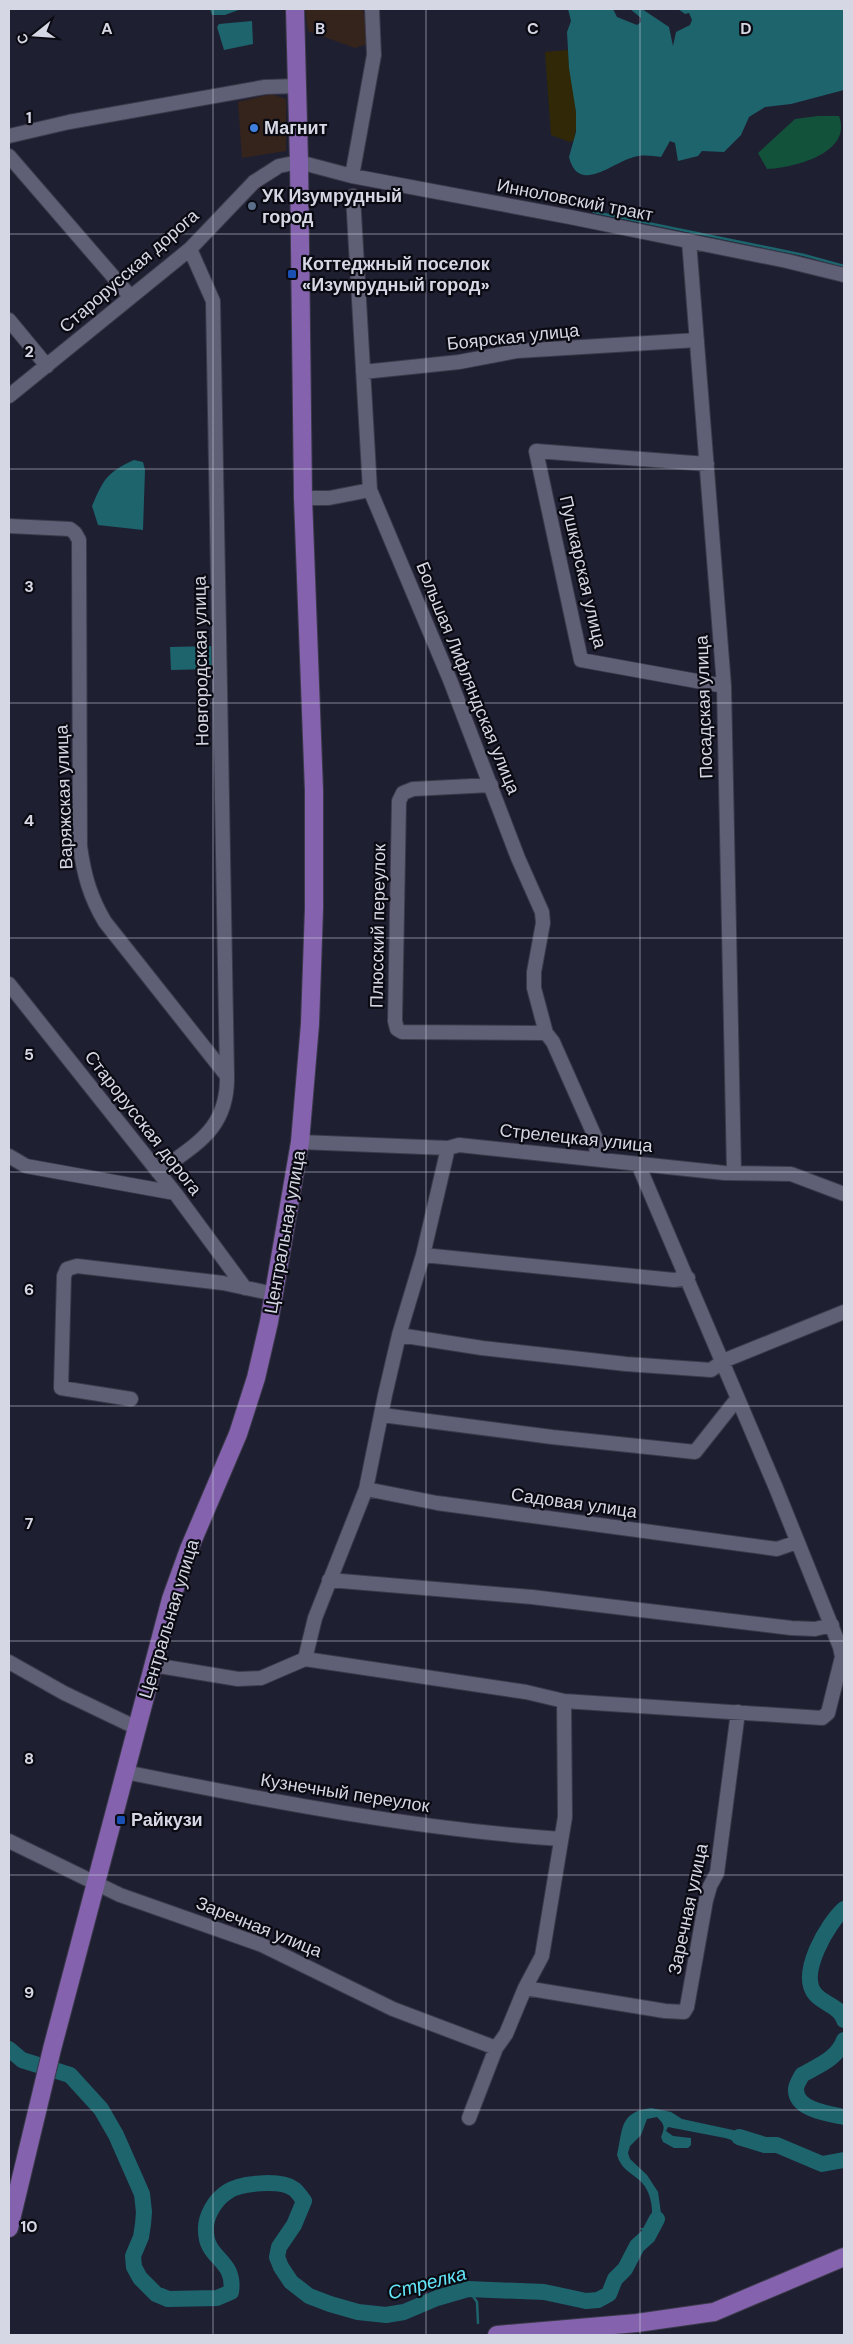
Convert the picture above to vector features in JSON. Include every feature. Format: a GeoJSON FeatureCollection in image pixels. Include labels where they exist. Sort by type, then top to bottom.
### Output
{"type":"FeatureCollection","features":[{"type":"Feature","properties":{"kind":"main road","name":"Центральная улица"},"geometry":{"type":"LineString","coordinates":[[9,2228],[52,2049],[153,1664],[189,1549],[238,1434],[256,1378],[274,1294],[300,1142],[310,1024],[314,898],[314,791],[303,498],[298,86],[295,9]]}},
{"type":"Feature","properties":{"kind":"main road"},"geometry":{"type":"LineString","coordinates":[[497,2335],[636,2323],[714,2312],[844,2257]]}},
{"type":"Feature","properties":{"kind":"street"},"geometry":{"type":"LineString","coordinates":[[352,176],[374,55],[372,9]]}},
{"type":"Feature","properties":{"kind":"street"},"geometry":{"type":"LineString","coordinates":[[9,136],[69,122],[266,86],[298,86]]}},
{"type":"Feature","properties":{"kind":"street"},"geometry":{"type":"LineString","coordinates":[[9,156],[130,296]]}},
{"type":"Feature","properties":{"kind":"street","name":"Инноловский тракт"},"geometry":{"type":"LineString","coordinates":[[299,162],[352,176],[689,241],[844,275]]}},
{"type":"Feature","properties":{"kind":"street","name":"Старорусская дорога"},"geometry":{"type":"LineString","coordinates":[[9,396],[190,249],[254,182],[279,166],[299,162]]}},
{"type":"Feature","properties":{"kind":"street","name":"Большая Лифляндская улица"},"geometry":{"type":"LineString","coordinates":[[353,196],[370,490],[450,680],[518,858],[542,912],[543,923],[534,972],[534,988],[546,1033],[553,1042],[596,1139],[597,1159]]}},
{"type":"Feature","properties":{"kind":"street","name":"Посадская улица"},"geometry":{"type":"LineString","coordinates":[[689,241],[724,686],[734,1173]]}},
{"type":"Feature","properties":{"kind":"street","name":"Новгородская улица"},"geometry":{"type":"LineString","coordinates":[[190,249],[213,301],[228,1076]]}},
{"type":"Feature","properties":{"kind":"street"},"geometry":{"type":"LineString","coordinates":[[9,320],[47,366]]}},
{"type":"Feature","properties":{"kind":"street","name":"Боярская улица"},"geometry":{"type":"LineString","coordinates":[[363,372],[459,362],[517,351],[697,340]]}},
{"type":"Feature","properties":{"kind":"street","name":"Пушкарская улица"},"geometry":{"type":"LineString","coordinates":[[707,464],[536,451],[581,660],[724,686]]}},
{"type":"Feature","properties":{"kind":"street"},"geometry":{"type":"LineString","coordinates":[[303,498],[329,498],[370,490]]}},
{"type":"Feature","properties":{"kind":"street","name":"Варяжская улица"},"geometry":{"type":"LineString","coordinates":[[9,526],[70,529],[79,540],[80,846],[85,880],[92,900],[105,922],[228,1076]]}},
{"type":"Feature","properties":{"kind":"street","name":"Плюсский переулок"},"geometry":{"type":"LineString","coordinates":[[491,785],[413,789],[403,793],[399,801],[395,1022],[397,1028],[402,1032],[546,1033]]}},
{"type":"Feature","properties":{"kind":"street","name":"Старорусская дорога"},"geometry":{"type":"LineString","coordinates":[[9,984],[13,999],[175,1193],[245,1288]]}},
{"type":"Feature","properties":{"kind":"street"},"geometry":{"type":"LineString","coordinates":[[158,1172],[206,1136],[215,1125],[224,1110],[228,1092],[228,1076]]}},
{"type":"Feature","properties":{"kind":"street","name":"Стрелецкая улица"},"geometry":{"type":"LineString","coordinates":[[300,1142],[448,1148],[459,1145],[734,1173],[791,1174],[844,1194]]}},
{"type":"Feature","properties":{"kind":"street"},"geometry":{"type":"LineString","coordinates":[[305,1659],[314,1618],[366,1489],[399,1334],[423,1255],[448,1148]]}},
{"type":"Feature","properties":{"kind":"street"},"geometry":{"type":"LineString","coordinates":[[9,1156],[26,1166],[175,1193]]}},
{"type":"Feature","properties":{"kind":"street"},"geometry":{"type":"LineString","coordinates":[[153,1664],[238,1679],[261,1678],[305,1659],[526,1692],[564,1701],[822,1718],[828,1713],[842,1658],[832,1625],[737,1399],[723,1361],[638,1164]]}},
{"type":"Feature","properties":{"kind":"street"},"geometry":{"type":"LineString","coordinates":[[423,1255],[674,1280],[688,1278]]}},
{"type":"Feature","properties":{"kind":"street"},"geometry":{"type":"LineString","coordinates":[[131,1398],[61,1388],[62,1309],[64,1276],[67,1269],[77,1266],[245,1288],[274,1294]]}},
{"type":"Feature","properties":{"kind":"street"},"geometry":{"type":"LineString","coordinates":[[399,1334],[482,1348],[626,1364],[711,1370],[723,1361],[844,1312]]}},
{"type":"Feature","properties":{"kind":"street"},"geometry":{"type":"LineString","coordinates":[[382,1415],[552,1438],[695,1452],[737,1399]]}},
{"type":"Feature","properties":{"kind":"street","name":"Садовая улица"},"geometry":{"type":"LineString","coordinates":[[366,1489],[437,1503],[777,1549],[797,1542]]}},
{"type":"Feature","properties":{"kind":"street"},"geometry":{"type":"LineString","coordinates":[[329,1580],[532,1597],[791,1628],[815,1629],[832,1625]]}},
{"type":"Feature","properties":{"kind":"street"},"geometry":{"type":"LineString","coordinates":[[9,1662],[64,1694],[137,1728]]}},
{"type":"Feature","properties":{"kind":"street"},"geometry":{"type":"LineString","coordinates":[[469,2118],[496,2050],[506,2034],[526,1986],[542,1956],[564,1817],[564,1701]]}},
{"type":"Feature","properties":{"kind":"street","name":"Заречная улица"},"geometry":{"type":"LineString","coordinates":[[526,1986],[664,2011],[684,2012],[687,2007],[706,1900],[710,1886],[717,1873],[738,1712]]}},
{"type":"Feature","properties":{"kind":"street","name":"Кузнечный переулок"},"geometry":{"type":"LineString","coordinates":[[125,1772],[240,1795],[482,1833],[561,1839]]}},
{"type":"Feature","properties":{"kind":"street","name":"Заречная улица"},"geometry":{"type":"LineString","coordinates":[[9,1841],[120,1894],[262,1945],[393,2009],[496,2050]]}},
{"type":"Feature","properties":{"kind":"shaded area"},"geometry":{"type":"Polygon","coordinates":[[[210,9],[241,9],[225,15],[212,15],[210,9]]]}},
{"type":"Feature","properties":{"kind":"shaded area"},"geometry":{"type":"Polygon","coordinates":[[[305,9],[363,9],[368,44],[355,48],[308,31],[305,9]]]}},
{"type":"Feature","properties":{"kind":"shaded area"},"geometry":{"type":"Polygon","coordinates":[[[568,9],[613,9],[617,17],[637,25],[641,22],[641,18],[630,9],[642,9],[669,27],[673,46],[676,32],[690,25],[692,20],[689,13],[685,14],[678,9],[844,9],[844,90],[791,104],[765,107],[749,117],[741,135],[724,152],[702,151],[698,156],[678,161],[675,143],[670,141],[661,157],[635,157],[596,174],[580,174],[573,168],[569,157],[576,132],[576,112],[569,68],[567,32],[571,21],[568,9]]]}},
{"type":"Feature","properties":{"kind":"shaded area"},"geometry":{"type":"Polygon","coordinates":[[[252,21],[253,44],[224,50],[217,27],[219,24],[252,21]]]}},
{"type":"Feature","properties":{"kind":"shaded area"},"geometry":{"type":"Polygon","coordinates":[[[271,94],[286,99],[286,151],[242,158],[238,102],[271,94]]]}},
{"type":"Feature","properties":{"kind":"shaded area"},"geometry":{"type":"Polygon","coordinates":[[[839,116],[841,129],[837,140],[829,149],[804,162],[791,166],[767,169],[758,153],[795,119],[839,116]]]}},
{"type":"Feature","properties":{"kind":"shaded area"},"geometry":{"type":"Polygon","coordinates":[[[134,460],[143,462],[145,470],[143,530],[98,525],[92,506],[103,483],[117,469],[134,460]]]}},
{"type":"Feature","properties":{"kind":"shaded area"},"geometry":{"type":"Polygon","coordinates":[[[212,646],[212,669],[171,670],[170,647],[212,646]]]}},
{"type":"Feature","properties":{"kind":"shaded area"},"geometry":{"type":"Polygon","coordinates":[[[651,2108],[671,2112],[682,2119],[733,2130],[759,2139],[758,2148],[725,2138],[668,2127],[666,2131],[673,2136],[691,2138],[691,2145],[688,2148],[674,2148],[663,2142],[661,2137],[664,2126],[660,2120],[657,2117],[647,2119],[641,2135],[630,2146],[628,2153],[630,2159],[647,2175],[658,2192],[662,2220],[658,2233],[652,2242],[640,2228],[647,2228],[651,2224],[652,2206],[649,2194],[642,2183],[623,2166],[617,2155],[624,2123],[633,2113],[651,2108]]]}},
{"type":"Feature","properties":{"kind":"sand"},"geometry":{"type":"Polygon","coordinates":[[[568,50],[576,119],[574,140],[570,142],[551,135],[545,52],[568,50]]]}},
{"type":"Feature","properties":{"kind":"waterway"},"geometry":{"type":"LineString","coordinates":[[594,212],[804,255],[844,266]]}},
{"type":"Feature","properties":{"kind":"waterway","name":"Стрелка"},"geometry":{"type":"LineString","coordinates":[[844,1909],[823,1937],[812,1963],[810,1975],[811,1986],[816,1995],[836,2009],[844,2020]]}},
{"type":"Feature","properties":{"kind":"waterway","name":"Стрелка"},"geometry":{"type":"LineString","coordinates":[[844,2040],[841,2047],[832,2057],[802,2075],[796,2089],[797,2096],[807,2106],[814,2110],[844,2117]]}},
{"type":"Feature","properties":{"kind":"waterway","name":"Стрелка"},"geometry":{"type":"LineString","coordinates":[[9,2049],[22,2060],[70,2075],[101,2109],[116,2135],[142,2194],[143,2224],[141,2237],[133,2256],[134,2267],[140,2278],[156,2294],[168,2299],[217,2298],[231,2292],[229,2273],[207,2241],[206,2225],[212,2209],[223,2195],[233,2189],[250,2184],[270,2183],[288,2186],[295,2190],[304,2201],[294,2225],[279,2247],[277,2257],[291,2282],[309,2296],[330,2304],[358,2312],[386,2315],[404,2312],[437,2298],[468,2289],[544,2292],[586,2301],[598,2300],[609,2294],[615,2279],[625,2269],[637,2246],[648,2236],[657,2219]]}},
{"type":"Feature","properties":{"kind":"waterway","name":"Стрелка"},"geometry":{"type":"LineString","coordinates":[[739,2137],[765,2145],[777,2145],[822,2164],[844,2160]]}},
{"type":"Feature","properties":{"kind":"waterway"},"geometry":{"type":"LineString","coordinates":[[468,2289],[477,2302],[478,2323]]}},
{"type":"Feature","properties":{"kind":"place","name":"Магнит"},"geometry":{"type":"Point","coordinates":[254,128]}},
{"type":"Feature","properties":{"kind":"place","name":"УК Изумрудный город"},"geometry":{"type":"Point","coordinates":[252,206]}},
{"type":"Feature","properties":{"kind":"place","name":"Коттеджный поселок «Изумрудный город»"},"geometry":{"type":"Point","coordinates":[292,274]}},
{"type":"Feature","properties":{"kind":"place","name":"Райкузи"},"geometry":{"type":"Point","coordinates":[121,1820]}}]}
